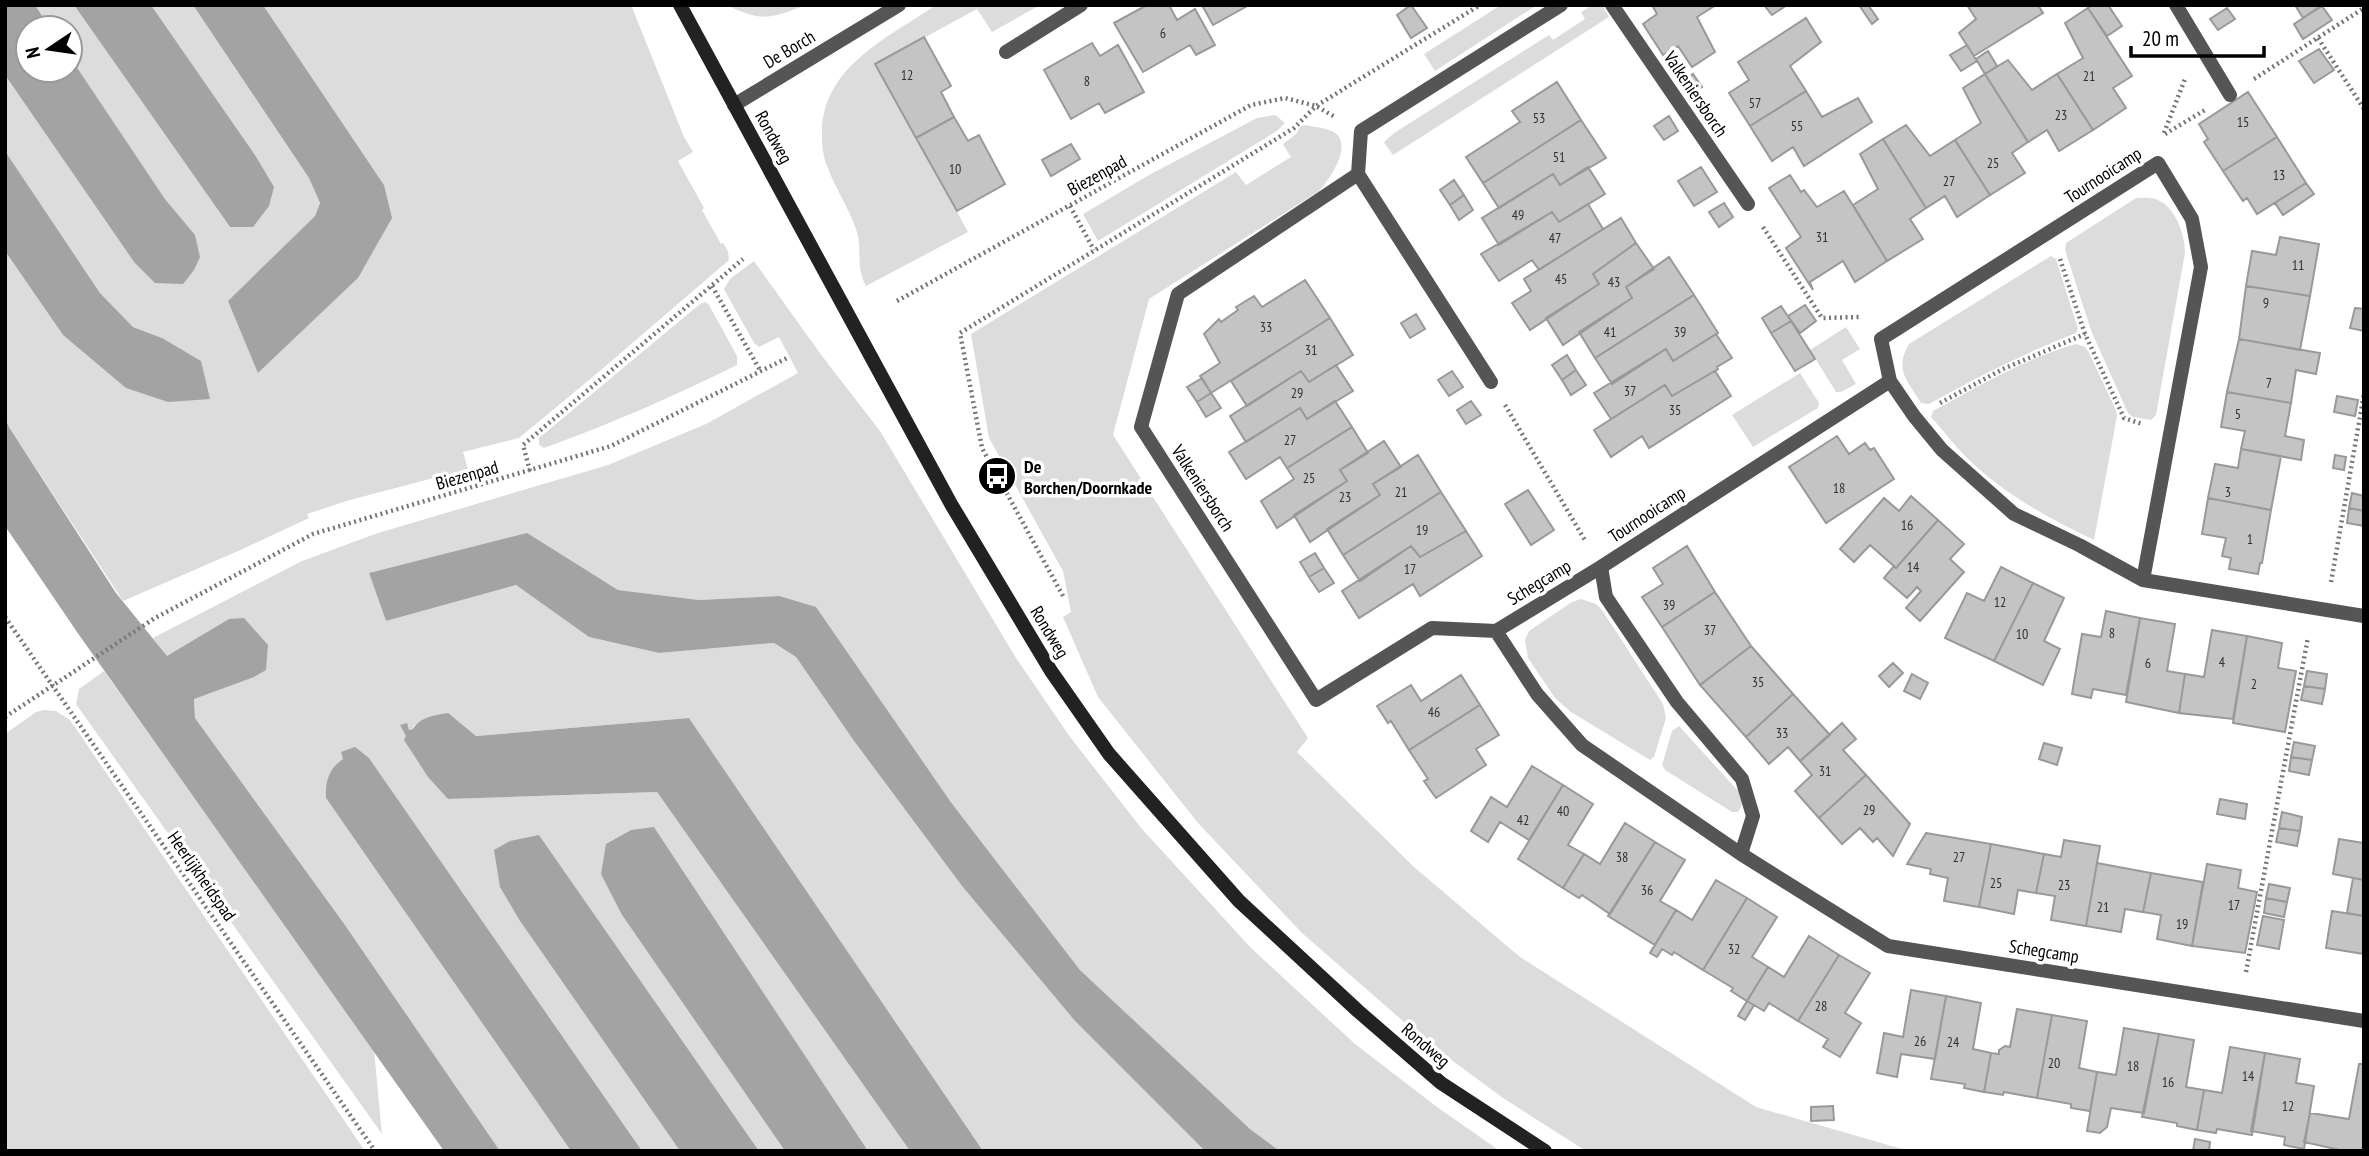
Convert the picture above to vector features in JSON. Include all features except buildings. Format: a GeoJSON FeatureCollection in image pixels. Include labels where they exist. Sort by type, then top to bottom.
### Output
{"type":"FeatureCollection","features":[{"type":"Feature","properties":{"kind":"main road","name":"Rondweg"},"geometry":{"type":"LineString","coordinates":[[680,5],[951,504],[1051,671],[1110,754],[1239,901],[1358,1011],[1441,1083],[1545,1151]]}},
{"type":"Feature","properties":{"kind":"street","name":"De Borch"},"geometry":{"type":"LineString","coordinates":[[734,104],[900,5]]}},
{"type":"Feature","properties":{"kind":"street"},"geometry":{"type":"LineString","coordinates":[[1006,52],[1080,5]]}},
{"type":"Feature","properties":{"kind":"street"},"geometry":{"type":"LineString","coordinates":[[1491,382],[1358,174],[1361,131],[1561,5]]}},
{"type":"Feature","properties":{"kind":"street","name":"Valkeniersborch"},"geometry":{"type":"LineString","coordinates":[[1612,5],[1748,204]]}},
{"type":"Feature","properties":{"kind":"street"},"geometry":{"type":"LineString","coordinates":[[2176,5],[2230,95]]}},
{"type":"Feature","properties":{"kind":"street","name":"Tournooicamp"},"geometry":{"type":"LineString","coordinates":[[1881,339],[2158,163],[2192,219],[2201,267],[2143,580]]}},
{"type":"Feature","properties":{"kind":"street","name":"Valkeniersborch"},"geometry":{"type":"LineString","coordinates":[[1358,174],[1178,294],[1141,427],[1316,700],[1432,628],[1496,631]]}},
{"type":"Feature","properties":{"kind":"street"},"geometry":{"type":"LineString","coordinates":[[1881,339],[1890,381],[1914,416],[1942,450],[2014,514],[2143,580],[2364,616]]}},
{"type":"Feature","properties":{"kind":"street","name":"Tournooicamp"},"geometry":{"type":"LineString","coordinates":[[1601,567],[1890,381]]}},
{"type":"Feature","properties":{"kind":"street"},"geometry":{"type":"LineString","coordinates":[[1601,567],[1606,597],[1677,702],[1742,779],[1753,816],[1741,854]]}},
{"type":"Feature","properties":{"kind":"street","name":"Schegcamp"},"geometry":{"type":"LineString","coordinates":[[1601,567],[1496,631],[1537,694],[1582,746],[1741,854],[1888,946],[2364,1021]]}},
{"type":"Feature","properties":{"kind":"path"},"geometry":{"type":"LineString","coordinates":[[1063,596],[982,448],[960,334],[1294,128],[1316,106],[1480,5]]}},
{"type":"Feature","properties":{"kind":"path"},"geometry":{"type":"LineString","coordinates":[[2164,134],[2364,9]]}},
{"type":"Feature","properties":{"kind":"path"},"geometry":{"type":"LineString","coordinates":[[2318,38],[2364,110]]}},
{"type":"Feature","properties":{"kind":"path"},"geometry":{"type":"LineString","coordinates":[[2158,163],[2164,134],[2199,43]]}},
{"type":"Feature","properties":{"kind":"path","name":"Biezenpad"},"geometry":{"type":"LineString","coordinates":[[897,301],[1251,105],[1285,98],[1316,106]]}},
{"type":"Feature","properties":{"kind":"path"},"geometry":{"type":"LineString","coordinates":[[1748,204],[1822,318],[1861,317],[1881,339]]}},
{"type":"Feature","properties":{"kind":"path"},"geometry":{"type":"LineString","coordinates":[[1070,206],[1094,250]]}},
{"type":"Feature","properties":{"kind":"path"},"geometry":{"type":"LineString","coordinates":[[2051,231],[2085,334],[2124,418],[2172,433]]}},
{"type":"Feature","properties":{"kind":"path"},"geometry":{"type":"LineString","coordinates":[[530,471],[523,445],[743,259]]}},
{"type":"Feature","properties":{"kind":"path"},"geometry":{"type":"LineString","coordinates":[[712,286],[761,372]]}},
{"type":"Feature","properties":{"kind":"path"},"geometry":{"type":"LineString","coordinates":[[1914,416],[2003,369],[2085,334]]}},
{"type":"Feature","properties":{"kind":"path","name":"Biezenpad"},"geometry":{"type":"LineString","coordinates":[[52,685],[155,618],[313,534],[611,446],[787,358]]}},
{"type":"Feature","properties":{"kind":"path"},"geometry":{"type":"LineString","coordinates":[[1491,382],[1601,567]]}},
{"type":"Feature","properties":{"kind":"path"},"geometry":{"type":"LineString","coordinates":[[2241,1002],[2364,394]]}},
{"type":"Feature","properties":{"kind":"path","name":"Heerlijkheidspad"},"geometry":{"type":"LineString","coordinates":[[5,617],[375,1151]]}},
{"type":"Feature","properties":{"kind":"path"},"geometry":{"type":"LineString","coordinates":[[5,717],[52,685]]}},
{"type":"Feature","properties":{"kind":"shaded area"},"geometry":{"type":"Polygon","coordinates":[[[5,5],[35,5],[41,14],[14,14],[14,84],[84,84],[84,78],[165,199],[195,235],[200,257],[183,284],[155,283],[134,262],[5,75],[5,5]]]}},
{"type":"Feature","properties":{"kind":"shaded area"},"geometry":{"type":"Polygon","coordinates":[[[35,5],[74,5],[80,14],[41,14],[35,5]]]}},
{"type":"Feature","properties":{"kind":"shaded area"},"geometry":{"type":"Polygon","coordinates":[[[74,5],[151,5],[255,155],[274,187],[269,206],[253,227],[230,227],[84,19],[84,14],[80,14],[74,5]]]}},
{"type":"Feature","properties":{"kind":"shaded area"},"geometry":{"type":"Polygon","coordinates":[[[151,5],[193,5],[309,178],[320,203],[315,216],[286,245],[258,373],[358,278],[384,185],[263,5],[631,5],[684,137],[693,152],[678,161],[704,208],[702,210],[721,244],[723,243],[728,251],[729,260],[519,438],[463,452],[468,469],[307,514],[309,518],[123,601],[5,419],[5,251],[63,335],[162,338],[133,327],[100,293],[5,151],[5,75],[134,262],[194,235],[165,199],[84,78],[84,19],[230,227],[255,155],[151,5]]]}},
{"type":"Feature","properties":{"kind":"shaded area"},"geometry":{"type":"Polygon","coordinates":[[[193,5],[263,5],[384,185],[392,218],[358,278],[258,373],[228,301],[315,216],[320,203],[309,178],[193,5]]]}},
{"type":"Feature","properties":{"kind":"shaded area"},"geometry":{"type":"Polygon","coordinates":[[[726,5],[806,5],[766,17],[726,5]]]}},
{"type":"Feature","properties":{"kind":"shaded area"},"geometry":{"type":"Polygon","coordinates":[[[936,5],[1040,5],[992,32],[977,9],[876,64],[968,232],[866,286],[861,271],[856,229],[824,157],[822,130],[826,108],[834,88],[862,56],[936,5]]]}},
{"type":"Feature","properties":{"kind":"shaded area"},"geometry":{"type":"Polygon","coordinates":[[[1501,5],[1537,5],[1435,71],[1424,54],[1501,5]]]}},
{"type":"Feature","properties":{"kind":"shaded area"},"geometry":{"type":"Polygon","coordinates":[[[1593,5],[1602,5],[1609,17],[1393,155],[1384,142],[1394,133],[1549,35],[1553,40],[1585,19],[1581,12],[1593,5]]]}},
{"type":"Feature","properties":{"kind":"shaded area"},"geometry":{"type":"Polygon","coordinates":[[[1275,115],[1285,123],[1277,131],[1098,241],[1083,214],[1149,175],[1257,118],[1275,115]]]}},
{"type":"Feature","properties":{"kind":"shaded area"},"geometry":{"type":"Polygon","coordinates":[[[1306,125],[1334,132],[1340,138],[1341,153],[1333,171],[1319,191],[1149,299],[1113,435],[1308,738],[1297,752],[1414,867],[1520,957],[1756,1107],[1909,1151],[1586,1151],[1503,1098],[1427,1042],[1302,933],[1198,823],[1098,697],[1063,617],[1071,612],[1063,571],[989,438],[971,334],[1236,172],[1246,185],[1291,157],[1283,144],[1296,134],[1300,127],[1306,125]]]}},
{"type":"Feature","properties":{"kind":"shaded area"},"geometry":{"type":"Polygon","coordinates":[[[5,151],[100,293],[133,327],[162,338],[201,361],[210,399],[168,402],[126,388],[63,335],[5,251],[5,151]]]}},
{"type":"Feature","properties":{"kind":"shaded area"},"geometry":{"type":"Polygon","coordinates":[[[2136,198],[2155,199],[2170,209],[2181,230],[2185,246],[2156,415],[2151,420],[2133,417],[2128,413],[2092,333],[2065,250],[2066,243],[2136,198]]]}},
{"type":"Feature","properties":{"kind":"shaded area"},"geometry":{"type":"Polygon","coordinates":[[[2051,256],[2056,259],[2078,329],[2076,333],[2001,366],[1929,404],[1921,403],[1904,375],[1903,361],[1909,344],[2051,256]]]}},
{"type":"Feature","properties":{"kind":"shaded area"},"geometry":{"type":"Polygon","coordinates":[[[754,261],[880,431],[1016,658],[1070,737],[1142,829],[1251,948],[1355,1044],[1500,1151],[1280,1151],[1250,1129],[1080,970],[950,801],[779,596],[699,600],[618,590],[527,534],[369,573],[386,621],[516,585],[589,637],[659,653],[774,643],[796,657],[854,741],[962,886],[1075,1021],[1205,1151],[983,1151],[689,718],[476,736],[459,723],[414,725],[413,729],[409,730],[400,725],[448,799],[657,792],[910,1151],[868,1151],[654,827],[622,915],[785,1151],[759,1151],[539,835],[520,921],[680,1151],[642,1151],[369,758],[341,752],[343,758],[326,798],[571,1151],[500,1151],[345,925],[195,718],[194,699],[229,619],[167,657],[153,638],[302,561],[378,533],[608,465],[706,424],[798,373],[779,337],[759,347],[754,343],[724,289],[730,279],[754,261]]]}},
{"type":"Feature","properties":{"kind":"shaded area"},"geometry":{"type":"Polygon","coordinates":[[[706,302],[737,356],[737,365],[594,429],[544,448],[539,445],[539,438],[700,304],[706,302]]]}},
{"type":"Feature","properties":{"kind":"shaded area"},"geometry":{"type":"Polygon","coordinates":[[[1846,327],[1860,349],[1842,360],[1856,384],[1836,392],[1810,350],[1846,327]]]}},
{"type":"Feature","properties":{"kind":"shaded area"},"geometry":{"type":"Polygon","coordinates":[[[2076,344],[2085,347],[2089,353],[2117,416],[2094,540],[2043,514],[1996,483],[1967,458],[1931,417],[1933,411],[2003,373],[2076,344]]]}},
{"type":"Feature","properties":{"kind":"shaded area"},"geometry":{"type":"Polygon","coordinates":[[[1800,373],[1819,403],[1818,408],[1753,447],[1732,415],[1800,373]]]}},
{"type":"Feature","properties":{"kind":"shaded area"},"geometry":{"type":"Polygon","coordinates":[[[5,419],[116,593],[167,656],[229,619],[244,618],[268,645],[266,670],[194,699],[195,718],[345,925],[500,1151],[444,1151],[5,526],[5,419]]]}},
{"type":"Feature","properties":{"kind":"shaded area"},"geometry":{"type":"Polygon","coordinates":[[[527,533],[618,590],[699,600],[779,596],[816,607],[950,801],[1080,970],[1250,1129],[1280,1151],[1205,1151],[1075,1021],[962,886],[854,741],[796,657],[774,643],[659,653],[589,637],[516,585],[386,621],[369,573],[527,533]]]}},
{"type":"Feature","properties":{"kind":"shaded area"},"geometry":{"type":"Polygon","coordinates":[[[1581,599],[1596,604],[1602,610],[1663,704],[1666,718],[1654,757],[1650,760],[1571,712],[1555,698],[1528,658],[1525,640],[1529,631],[1572,602],[1581,599]]]}},
{"type":"Feature","properties":{"kind":"shaded area"},"geometry":{"type":"Polygon","coordinates":[[[104,671],[374,1050],[382,1134],[76,704],[79,689],[104,671]]]}},
{"type":"Feature","properties":{"kind":"shaded area"},"geometry":{"type":"Polygon","coordinates":[[[56,711],[70,720],[365,1151],[5,1151],[5,734],[36,712],[56,711]]]}},
{"type":"Feature","properties":{"kind":"shaded area"},"geometry":{"type":"Polygon","coordinates":[[[448,713],[476,736],[689,718],[983,1151],[910,1151],[657,792],[448,799],[428,777],[404,740],[406,736],[400,725],[407,723],[409,730],[413,729],[424,719],[448,713]]]}},
{"type":"Feature","properties":{"kind":"shaded area"},"geometry":{"type":"Polygon","coordinates":[[[1679,726],[1740,793],[1742,805],[1738,812],[1732,812],[1665,770],[1662,765],[1672,731],[1679,726]]]}},
{"type":"Feature","properties":{"kind":"shaded area"},"geometry":{"type":"Polygon","coordinates":[[[355,747],[369,758],[642,1151],[571,1151],[326,798],[329,776],[343,759],[341,752],[355,747]]]}},
{"type":"Feature","properties":{"kind":"shaded area"},"geometry":{"type":"Polygon","coordinates":[[[654,827],[868,1151],[785,1151],[622,915],[601,874],[606,844],[631,830],[654,827]]]}},
{"type":"Feature","properties":{"kind":"shaded area"},"geometry":{"type":"Polygon","coordinates":[[[539,835],[759,1151],[680,1151],[520,921],[500,887],[494,850],[510,841],[539,835]]]}},
{"type":"Feature","properties":{"kind":"place","name":"De Borchen/Doornkade"},"geometry":{"type":"Point","coordinates":[997,476]}}]}
